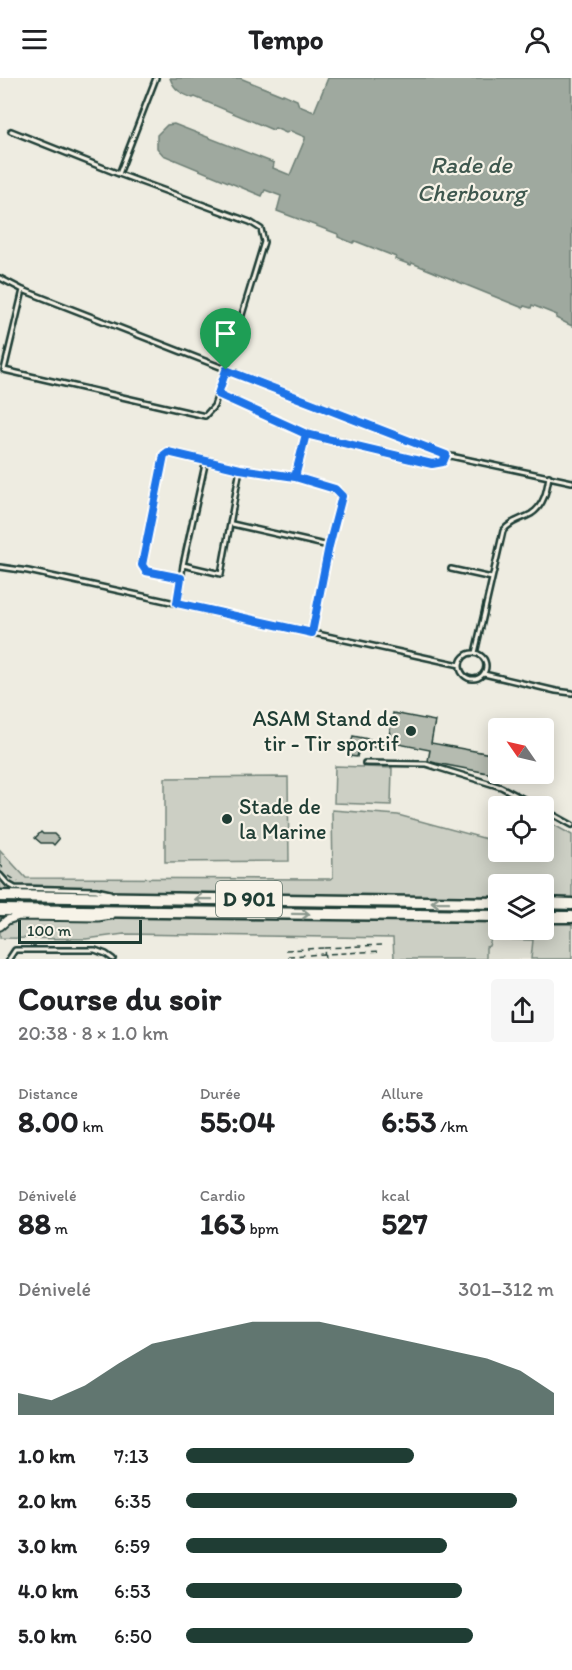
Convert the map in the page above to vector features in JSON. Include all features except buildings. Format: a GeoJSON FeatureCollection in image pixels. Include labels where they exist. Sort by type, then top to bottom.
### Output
{"type":"FeatureCollection","features":[{"type":"Feature","properties":{"kind":"main road","name":"D 901"},"geometry":{"type":"LineString","coordinates":[[0,896],[488,903]]}},
{"type":"Feature","properties":{"kind":"main road"},"geometry":{"type":"LineString","coordinates":[[554,903],[572,903]]}},
{"type":"Feature","properties":{"kind":"main road","name":"D 901"},"geometry":{"type":"LineString","coordinates":[[0,910],[488,916]]}},
{"type":"Feature","properties":{"kind":"main road"},"geometry":{"type":"LineString","coordinates":[[554,917],[572,918]]}},
{"type":"Feature","properties":{"kind":"street"},"geometry":{"type":"LineString","coordinates":[[0,926],[7,920],[19,916],[98,917],[132,912]]}},
{"type":"Feature","properties":{"kind":"lane"},"geometry":{"type":"LineString","coordinates":[[119,174],[156,78]]}},
{"type":"Feature","properties":{"kind":"lane"},"geometry":{"type":"LineString","coordinates":[[11,131],[250,222],[261,229],[264,242],[214,406],[205,416],[4,370],[23,290]]}},
{"type":"Feature","properties":{"kind":"lane"},"geometry":{"type":"LineString","coordinates":[[0,278],[23,290],[446,455],[572,482]]}},
{"type":"Feature","properties":{"kind":"lane"},"geometry":{"type":"LineString","coordinates":[[218,394],[306,434],[432,464],[443,462],[446,455]]}},
{"type":"Feature","properties":{"kind":"lane"},"geometry":{"type":"LineString","coordinates":[[295,477],[306,434]]}},
{"type":"Feature","properties":{"kind":"lane"},"geometry":{"type":"LineString","coordinates":[[181,578],[146,571],[142,565],[164,455],[168,452],[240,469],[295,477],[335,489],[342,496],[329,546],[312,633]]}},
{"type":"Feature","properties":{"kind":"lane"},"geometry":{"type":"LineString","coordinates":[[177,603],[206,460]]}},
{"type":"Feature","properties":{"kind":"lane"},"geometry":{"type":"LineString","coordinates":[[183,565],[221,574],[232,524],[240,469]]}},
{"type":"Feature","properties":{"kind":"lane"},"geometry":{"type":"LineString","coordinates":[[475,653],[503,531],[508,524],[538,509],[544,497],[549,476]]}},
{"type":"Feature","properties":{"kind":"lane"},"geometry":{"type":"LineString","coordinates":[[232,524],[329,546]]}},
{"type":"Feature","properties":{"kind":"lane"},"geometry":{"type":"LineString","coordinates":[[0,567],[28,571],[460,665]]}},
{"type":"Feature","properties":{"kind":"lane"},"geometry":{"type":"LineString","coordinates":[[451,569],[492,578]]}},
{"type":"Feature","properties":{"kind":"lane"},"geometry":{"type":"LineString","coordinates":[[475,653],[485,661],[486,669],[484,674],[477,679],[468,679],[462,673],[460,665],[466,654],[475,653]]}},
{"type":"Feature","properties":{"kind":"lane"},"geometry":{"type":"LineString","coordinates":[[484,674],[572,693]]}},
{"type":"Feature","properties":{"kind":"lane"},"geometry":{"type":"LineString","coordinates":[[365,763],[426,764],[501,787],[518,796]]}},
{"type":"Feature","properties":{"kind":"lane"},"geometry":{"type":"LineString","coordinates":[[554,815],[572,825]]}},
{"type":"Feature","properties":{"kind":"lane"},"geometry":{"type":"LineString","coordinates":[[0,875],[15,888],[96,890],[132,898]]}},
{"type":"Feature","properties":{"kind":"lane"},"geometry":{"type":"LineString","coordinates":[[9,959],[15,950],[95,950],[113,959]]}},
{"type":"Feature","properties":{"kind":"path"},"geometry":{"type":"LineString","coordinates":[[286,950],[382,945]]}},
{"type":"Feature","properties":{"kind":"path"},"geometry":{"type":"LineString","coordinates":[[324,948],[325,959]]}},
{"type":"Feature","properties":{"kind":"path"},"geometry":{"type":"LineString","coordinates":[[288,956],[382,951]]}},
{"type":"Feature","properties":{"kind":"shaded area"},"geometry":{"type":"Polygon","coordinates":[[[335,766],[392,768],[391,805],[334,803],[335,766]]]}},
{"type":"Feature","properties":{"kind":"shaded area","name":"Stade de la Marine"},"geometry":{"type":"Polygon","coordinates":[[[288,777],[289,861],[165,862],[165,778],[288,777]]]}},
{"type":"Feature","properties":{"kind":"shaded area"},"geometry":{"type":"Polygon","coordinates":[[[332,810],[398,815],[488,839],[488,862],[554,862],[554,825],[572,835],[572,959],[531,959],[533,940],[554,940],[554,874],[488,874],[488,940],[491,940],[489,946],[486,947],[486,959],[394,959],[393,938],[124,934],[86,939],[0,938],[0,850],[26,878],[330,879],[333,877],[332,810]]]}},
{"type":"Feature","properties":{"kind":"shaded area"},"geometry":{"type":"Polygon","coordinates":[[[488,940],[572,940],[572,959],[394,959],[488,940]]]}},
{"type":"Feature","properties":{"kind":"water","name":"Rade de Cherbourg"},"geometry":{"type":"Polygon","coordinates":[[[170,78],[240,78],[297,100],[299,106],[314,112],[328,78],[572,78],[572,326],[556,318],[557,315],[532,305],[531,308],[524,306],[523,308],[412,263],[411,265],[395,259],[396,257],[355,241],[353,243],[338,237],[338,234],[277,211],[281,196],[265,190],[262,196],[163,155],[157,148],[157,135],[167,125],[174,124],[274,163],[273,168],[290,175],[305,139],[291,131],[286,133],[275,128],[273,130],[195,97],[185,95],[176,89],[170,78]]]}},
{"type":"Feature","properties":{"kind":"place","name":"ASAM Stand de tir - Tir sportif"},"geometry":{"type":"Point","coordinates":[411,731]}},
{"type":"Feature","properties":{"kind":"place","name":"Stade de la Marine"},"geometry":{"type":"Point","coordinates":[227,819]}},
{"type":"Feature","properties":{"kind":"route"},"geometry":{"type":"LineString","coordinates":[[226,370],[218,394],[306,434],[295,477],[240,469],[168,452],[164,455],[142,565],[146,571],[181,578],[177,603],[312,633],[329,546],[342,496],[335,489],[295,477],[306,434],[432,464],[443,462],[446,455],[226,370]]}}]}
